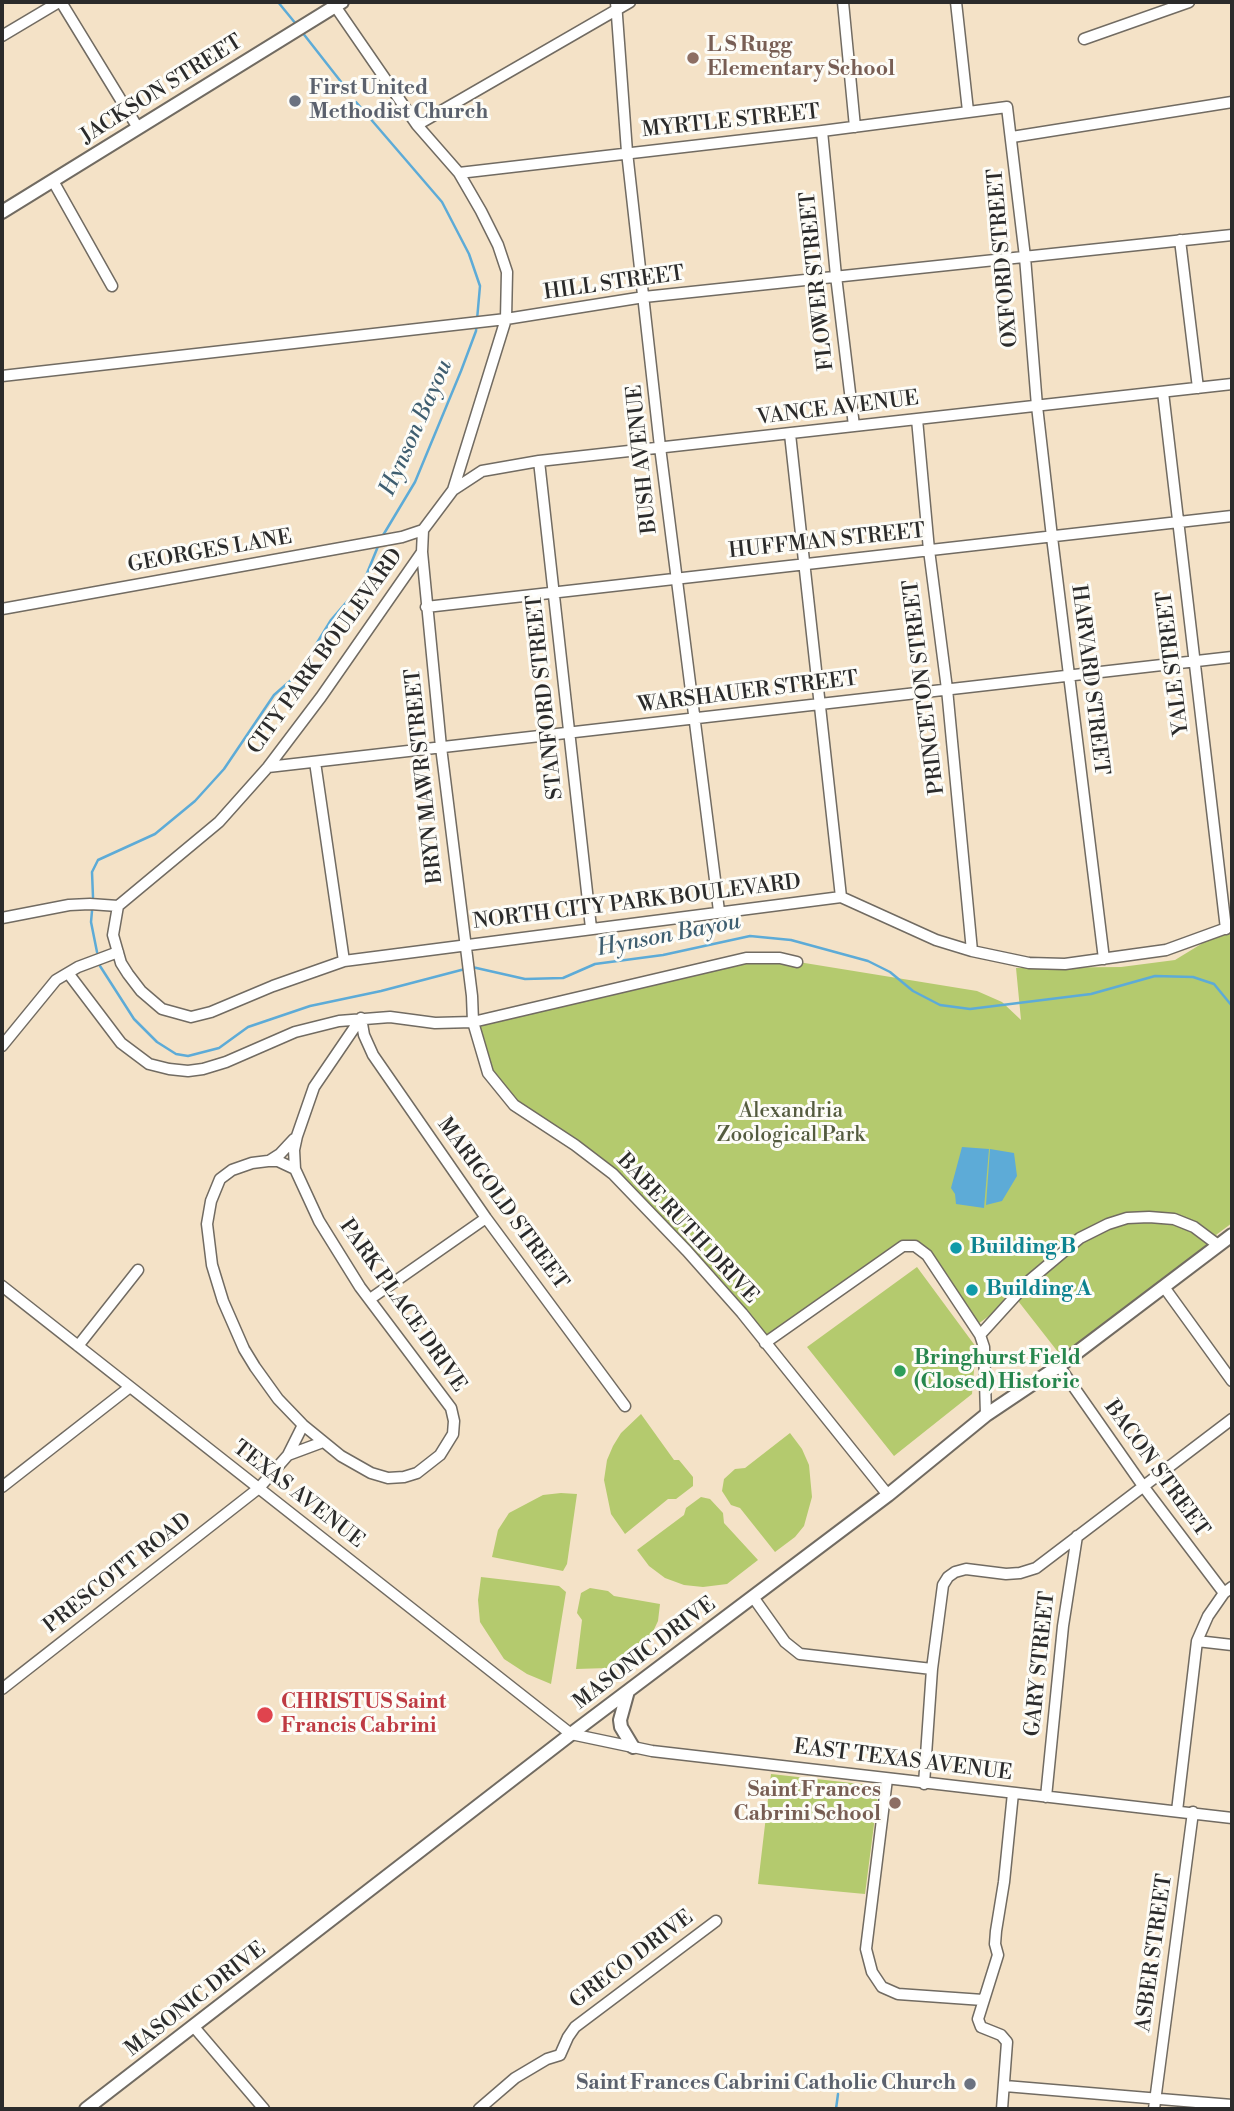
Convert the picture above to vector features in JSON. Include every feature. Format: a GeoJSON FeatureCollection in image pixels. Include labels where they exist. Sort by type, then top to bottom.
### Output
{"type":"FeatureCollection","features":[{"type":"Feature","properties":{"kind":"main road","name":"JACKSON STREET"},"geometry":{"type":"LineString","coordinates":[[2,212],[339,4]]}},
{"type":"Feature","properties":{"kind":"main road","name":"MASONIC DRIVE"},"geometry":{"type":"LineString","coordinates":[[86,2109],[571,1734],[888,1495],[986,1415],[1059,1366],[1232,1235]]}},
{"type":"Feature","properties":{"kind":"main road"},"geometry":{"type":"LineString","coordinates":[[628,1691],[620,1720],[621,1727],[633,1747]]}},
{"type":"Feature","properties":{"kind":"street"},"geometry":{"type":"LineString","coordinates":[[2,36],[60,2],[138,128]]}},
{"type":"Feature","properties":{"kind":"street"},"geometry":{"type":"LineString","coordinates":[[417,125],[617,6],[630,2]]}},
{"type":"Feature","properties":{"kind":"street"},"geometry":{"type":"LineString","coordinates":[[843,2],[855,127]]}},
{"type":"Feature","properties":{"kind":"street"},"geometry":{"type":"LineString","coordinates":[[957,2],[968,111]]}},
{"type":"Feature","properties":{"kind":"street"},"geometry":{"type":"LineString","coordinates":[[1084,39],[1185,3]]}},
{"type":"Feature","properties":{"kind":"street"},"geometry":{"type":"LineString","coordinates":[[339,4],[417,125],[459,173],[490,228],[508,272],[506,319],[453,490],[424,530]]}},
{"type":"Feature","properties":{"kind":"street","name":"BUSH AVENUE"},"geometry":{"type":"LineString","coordinates":[[617,6],[628,152],[660,447],[719,911]]}},
{"type":"Feature","properties":{"kind":"street"},"geometry":{"type":"LineString","coordinates":[[1012,137],[1232,102]]}},
{"type":"Feature","properties":{"kind":"street","name":"MYRTLE STREET"},"geometry":{"type":"LineString","coordinates":[[459,173],[1007,107]]}},
{"type":"Feature","properties":{"kind":"street","name":"OXFORD STREET"},"geometry":{"type":"LineString","coordinates":[[1007,107],[1025,257],[1037,405]]}},
{"type":"Feature","properties":{"kind":"street","name":"FLOWER STREET"},"geometry":{"type":"LineString","coordinates":[[822,131],[854,426]]}},
{"type":"Feature","properties":{"kind":"street"},"geometry":{"type":"LineString","coordinates":[[53,181],[112,286]]}},
{"type":"Feature","properties":{"kind":"street","name":"HILL STREET"},"geometry":{"type":"LineString","coordinates":[[2,376],[506,319],[644,297],[1232,235]]}},
{"type":"Feature","properties":{"kind":"street"},"geometry":{"type":"LineString","coordinates":[[1180,240],[1198,388]]}},
{"type":"Feature","properties":{"kind":"street","name":"VANCE AVENUE"},"geometry":{"type":"LineString","coordinates":[[453,490],[482,471],[539,461],[1232,384]]}},
{"type":"Feature","properties":{"kind":"street","name":"YALE STREET"},"geometry":{"type":"LineString","coordinates":[[1163,392],[1193,662],[1229,927]]}},
{"type":"Feature","properties":{"kind":"street","name":"HARVARD STREET"},"geometry":{"type":"LineString","coordinates":[[1037,405],[1104,959]]}},
{"type":"Feature","properties":{"kind":"street","name":"PRINCETON STREET"},"geometry":{"type":"LineString","coordinates":[[917,419],[972,951]]}},
{"type":"Feature","properties":{"kind":"street"},"geometry":{"type":"LineString","coordinates":[[790,434],[841,897],[936,940],[1029,963],[1065,964],[1166,950],[1229,927]]}},
{"type":"Feature","properties":{"kind":"street","name":"STANFORD STREET"},"geometry":{"type":"LineString","coordinates":[[539,461],[591,928]]}},
{"type":"Feature","properties":{"kind":"street","name":"HUFFMAN STREET"},"geometry":{"type":"LineString","coordinates":[[426,607],[1232,516]]}},
{"type":"Feature","properties":{"kind":"street","name":"CITY PARK BOULEVARD"},"geometry":{"type":"LineString","coordinates":[[118,906],[219,822],[268,767],[321,697],[422,552],[424,530]]}},
{"type":"Feature","properties":{"kind":"street","name":"GEORGES LANE"},"geometry":{"type":"LineString","coordinates":[[2,609],[401,537],[424,530]]}},
{"type":"Feature","properties":{"kind":"street","name":"BRYN MAWR STREET"},"geometry":{"type":"LineString","coordinates":[[422,552],[441,747],[472,996]]}},
{"type":"Feature","properties":{"kind":"street","name":"WARSHAUER STREET"},"geometry":{"type":"LineString","coordinates":[[268,767],[1232,657]]}},
{"type":"Feature","properties":{"kind":"street"},"geometry":{"type":"LineString","coordinates":[[315,762],[344,961]]}},
{"type":"Feature","properties":{"kind":"street","name":"NORTH CITY PARK BOULEVARD"},"geometry":{"type":"LineString","coordinates":[[118,906],[113,926],[118,952],[128,974],[155,1004],[169,1012],[191,1017],[211,1012],[344,961],[841,897]]}},
{"type":"Feature","properties":{"kind":"street"},"geometry":{"type":"LineString","coordinates":[[2,918],[69,905],[118,906]]}},
{"type":"Feature","properties":{"kind":"street"},"geometry":{"type":"LineString","coordinates":[[2,1046],[56,980],[118,952]]}},
{"type":"Feature","properties":{"kind":"street"},"geometry":{"type":"LineString","coordinates":[[68,973],[121,1043],[149,1064],[169,1069],[203,1069],[295,1032],[339,1021],[390,1017],[444,1023],[473,1022],[746,958],[780,958],[797,962]]}},
{"type":"Feature","properties":{"kind":"street","name":"BABE RUTH DRIVE"},"geometry":{"type":"LineString","coordinates":[[472,996],[473,1022],[488,1073],[502,1092],[527,1115],[575,1145],[613,1174],[687,1251],[888,1495]]}},
{"type":"Feature","properties":{"kind":"street"},"geometry":{"type":"LineString","coordinates":[[268,1161],[278,1161],[295,1169],[294,1150],[297,1136],[314,1087],[361,1018]]}},
{"type":"Feature","properties":{"kind":"street","name":"MARIGOLD STREET"},"geometry":{"type":"LineString","coordinates":[[361,1018],[364,1035],[373,1055],[486,1218],[625,1406]]}},
{"type":"Feature","properties":{"kind":"street"},"geometry":{"type":"LineString","coordinates":[[268,1161],[288,1147],[297,1136]]}},
{"type":"Feature","properties":{"kind":"street","name":"PARK PLACE DRIVE"},"geometry":{"type":"LineString","coordinates":[[268,1161],[232,1170],[220,1179],[211,1201],[208,1240],[223,1301],[244,1349],[278,1399],[303,1425],[341,1456],[371,1473],[388,1478],[404,1478],[417,1473],[440,1455],[453,1434],[451,1408],[334,1246],[295,1169]]}},
{"type":"Feature","properties":{"kind":"street"},"geometry":{"type":"LineString","coordinates":[[370,1299],[486,1218]]}},
{"type":"Feature","properties":{"kind":"street"},"geometry":{"type":"LineString","coordinates":[[980,1335],[1030,1280],[1080,1238],[1108,1224],[1127,1218],[1174,1219],[1194,1227],[1219,1245]]}},
{"type":"Feature","properties":{"kind":"street"},"geometry":{"type":"LineString","coordinates":[[765,1343],[903,1246],[909,1245],[921,1249],[927,1255],[980,1335],[984,1347],[986,1415]]}},
{"type":"Feature","properties":{"kind":"street"},"geometry":{"type":"LineString","coordinates":[[78,1346],[138,1270]]}},
{"type":"Feature","properties":{"kind":"street"},"geometry":{"type":"LineString","coordinates":[[1164,1287],[1232,1381]]}},
{"type":"Feature","properties":{"kind":"street","name":"TEXAS AVENUE"},"geometry":{"type":"LineString","coordinates":[[4,1293],[78,1346],[571,1734]]}},
{"type":"Feature","properties":{"kind":"street","name":"BACON STREET"},"geometry":{"type":"LineString","coordinates":[[1059,1366],[1143,1486],[1228,1590]]}},
{"type":"Feature","properties":{"kind":"street"},"geometry":{"type":"LineString","coordinates":[[2,1486],[130,1387]]}},
{"type":"Feature","properties":{"kind":"street"},"geometry":{"type":"LineString","coordinates":[[924,1784],[932,1669],[943,1585],[948,1577],[954,1572],[966,1569],[1006,1574],[1036,1568],[1232,1419]]}},
{"type":"Feature","properties":{"kind":"street"},"geometry":{"type":"LineString","coordinates":[[288,1455],[303,1425]]}},
{"type":"Feature","properties":{"kind":"street"},"geometry":{"type":"LineString","coordinates":[[288,1455],[323,1442]]}},
{"type":"Feature","properties":{"kind":"street","name":"PRESCOTT ROAD"},"geometry":{"type":"LineString","coordinates":[[2,1689],[259,1488],[288,1455]]}},
{"type":"Feature","properties":{"kind":"street","name":"GARY STREET"},"geometry":{"type":"LineString","coordinates":[[1046,1797],[1063,1626],[1077,1536]]}},
{"type":"Feature","properties":{"kind":"street"},"geometry":{"type":"LineString","coordinates":[[1177,1811],[1197,1641],[1208,1616],[1228,1590]]}},
{"type":"Feature","properties":{"kind":"street"},"geometry":{"type":"LineString","coordinates":[[753,1597],[785,1642],[800,1654],[932,1669]]}},
{"type":"Feature","properties":{"kind":"street"},"geometry":{"type":"LineString","coordinates":[[1197,1641],[1232,1645]]}},
{"type":"Feature","properties":{"kind":"street","name":"EAST TEXAS AVENUE"},"geometry":{"type":"LineString","coordinates":[[571,1734],[633,1747],[924,1784],[1232,1818]]}},
{"type":"Feature","properties":{"kind":"street"},"geometry":{"type":"LineString","coordinates":[[887,1779],[866,1950],[872,1972],[882,1987],[898,1994],[983,2000]]}},
{"type":"Feature","properties":{"kind":"street"},"geometry":{"type":"LineString","coordinates":[[1002,2109],[1007,2042],[1002,2035],[981,2027],[978,2019],[998,1955],[996,1931],[1013,1793]]}},
{"type":"Feature","properties":{"kind":"street","name":"ASBER STREET"},"geometry":{"type":"LineString","coordinates":[[1155,2104],[1193,1812]]}},
{"type":"Feature","properties":{"kind":"street","name":"GRECO DRIVE"},"geometry":{"type":"LineString","coordinates":[[479,2109],[515,2078],[548,2059],[561,2056],[575,2027],[716,1921]]}},
{"type":"Feature","properties":{"kind":"street"},"geometry":{"type":"LineString","coordinates":[[194,2026],[264,2109]]}},
{"type":"Feature","properties":{"kind":"street"},"geometry":{"type":"LineString","coordinates":[[1005,2087],[1155,2104],[1232,2105]]}},
{"type":"Feature","properties":{"kind":"green space","name":"Alexandria Zoological Park"},"geometry":{"type":"Polygon","coordinates":[[[1229,927],[1232,939],[1232,1223],[1216,1235],[1221,1239],[1065,1361],[1015,1297],[978,1324],[927,1254],[909,1244],[765,1342],[614,1175],[529,1115],[488,1073],[476,1018],[703,968],[780,959],[977,991],[1002,1002],[1021,1020],[1016,968],[1121,967],[1175,960],[1229,927]]]}},
{"type":"Feature","properties":{"kind":"green space","name":"Bringhurst Field (Closed) Historic"},"geometry":{"type":"Polygon","coordinates":[[[917,1267],[976,1347],[972,1394],[894,1456],[807,1347],[917,1267]]]}},
{"type":"Feature","properties":{"kind":"green space"},"geometry":{"type":"Polygon","coordinates":[[[641,1414],[674,1460],[679,1460],[693,1477],[693,1486],[676,1499],[668,1499],[625,1534],[611,1514],[604,1480],[607,1460],[613,1446],[621,1433],[641,1414]]]}},
{"type":"Feature","properties":{"kind":"green space"},"geometry":{"type":"Polygon","coordinates":[[[790,1433],[802,1449],[809,1465],[812,1497],[804,1526],[795,1537],[775,1552],[740,1508],[731,1505],[722,1491],[724,1479],[735,1469],[745,1468],[790,1433]]]}},
{"type":"Feature","properties":{"kind":"green space"},"geometry":{"type":"Polygon","coordinates":[[[577,1494],[567,1564],[563,1571],[492,1557],[498,1530],[509,1513],[543,1495],[577,1494]]]}},
{"type":"Feature","properties":{"kind":"green space"},"geometry":{"type":"Polygon","coordinates":[[[701,1497],[710,1499],[723,1513],[724,1523],[758,1560],[727,1584],[703,1587],[684,1585],[665,1578],[649,1566],[637,1550],[684,1515],[686,1508],[701,1497]]]}},
{"type":"Feature","properties":{"kind":"green space"},"geometry":{"type":"Polygon","coordinates":[[[481,1577],[559,1586],[566,1592],[551,1684],[527,1674],[504,1659],[480,1622],[478,1600],[481,1577]]]}},
{"type":"Feature","properties":{"kind":"green space"},"geometry":{"type":"Polygon","coordinates":[[[590,1588],[608,1591],[614,1596],[660,1604],[658,1621],[649,1640],[637,1655],[608,1668],[576,1669],[582,1620],[577,1613],[581,1593],[590,1588]]]}},
{"type":"Feature","properties":{"kind":"green space"},"geometry":{"type":"Polygon","coordinates":[[[771,1774],[879,1786],[865,1894],[758,1884],[771,1774]]]}},
{"type":"Feature","properties":{"kind":"water"},"geometry":{"type":"Polygon","coordinates":[[[962,1147],[989,1149],[984,1208],[956,1204],[951,1188],[962,1147]]]}},
{"type":"Feature","properties":{"kind":"water"},"geometry":{"type":"Polygon","coordinates":[[[990,1149],[1014,1153],[1017,1176],[1002,1201],[986,1205],[990,1149]]]}},
{"type":"Feature","properties":{"kind":"waterway","name":"Hynson Bayou"},"geometry":{"type":"LineString","coordinates":[[278,2],[296,24]]}},
{"type":"Feature","properties":{"kind":"waterway","name":"Hynson Bayou"},"geometry":{"type":"LineString","coordinates":[[302,32],[349,92]]}},
{"type":"Feature","properties":{"kind":"waterway","name":"Hynson Bayou"},"geometry":{"type":"LineString","coordinates":[[356,102],[442,202],[469,254],[480,286],[476,331],[461,371],[415,482],[382,537]]}},
{"type":"Feature","properties":{"kind":"waterway","name":"Hynson Bayou"},"geometry":{"type":"LineString","coordinates":[[93,897],[92,872],[98,860],[155,834],[195,801],[224,769],[274,695],[298,674],[331,620],[363,583],[379,544]]}},
{"type":"Feature","properties":{"kind":"waterway","name":"Hynson Bayou"},"geometry":{"type":"LineString","coordinates":[[92,911],[91,922],[97,952]]}},
{"type":"Feature","properties":{"kind":"waterway","name":"Hynson Bayou"},"geometry":{"type":"LineString","coordinates":[[472,967],[525,979],[563,978],[595,964],[663,955],[750,936],[791,940],[868,961],[890,972],[913,991],[940,1005],[970,1009],[1091,994],[1155,976],[1193,977],[1214,984],[1232,1006]]}},
{"type":"Feature","properties":{"kind":"waterway","name":"Hynson Bayou"},"geometry":{"type":"LineString","coordinates":[[100,966],[134,1019],[157,1042],[176,1054],[188,1056],[219,1048],[248,1027],[310,1006],[465,969]]}},
{"type":"Feature","properties":{"kind":"waterway"},"geometry":{"type":"LineString","coordinates":[[836,2109],[838,2094]]}},
{"type":"Feature","properties":{"kind":"place","name":"L S Rugg Elementary School"},"geometry":{"type":"Point","coordinates":[693,58]}},
{"type":"Feature","properties":{"kind":"place","name":"First United Methodist Church"},"geometry":{"type":"Point","coordinates":[295,101]}},
{"type":"Feature","properties":{"kind":"place","name":"Building B"},"geometry":{"type":"Point","coordinates":[956,1248]}},
{"type":"Feature","properties":{"kind":"place","name":"Building A"},"geometry":{"type":"Point","coordinates":[972,1290]}},
{"type":"Feature","properties":{"kind":"place","name":"Bringhurst Field (Closed) Historic"},"geometry":{"type":"Point","coordinates":[900,1371]}},
{"type":"Feature","properties":{"kind":"place","name":"CHRISTUS Saint Francis Cabrini"},"geometry":{"type":"Point","coordinates":[265,1715]}},
{"type":"Feature","properties":{"kind":"place","name":"Saint Frances Cabrini School"},"geometry":{"type":"Point","coordinates":[895,1803]}},
{"type":"Feature","properties":{"kind":"place","name":"Saint Frances Cabrini Catholic Church"},"geometry":{"type":"Point","coordinates":[970,2084]}}]}
